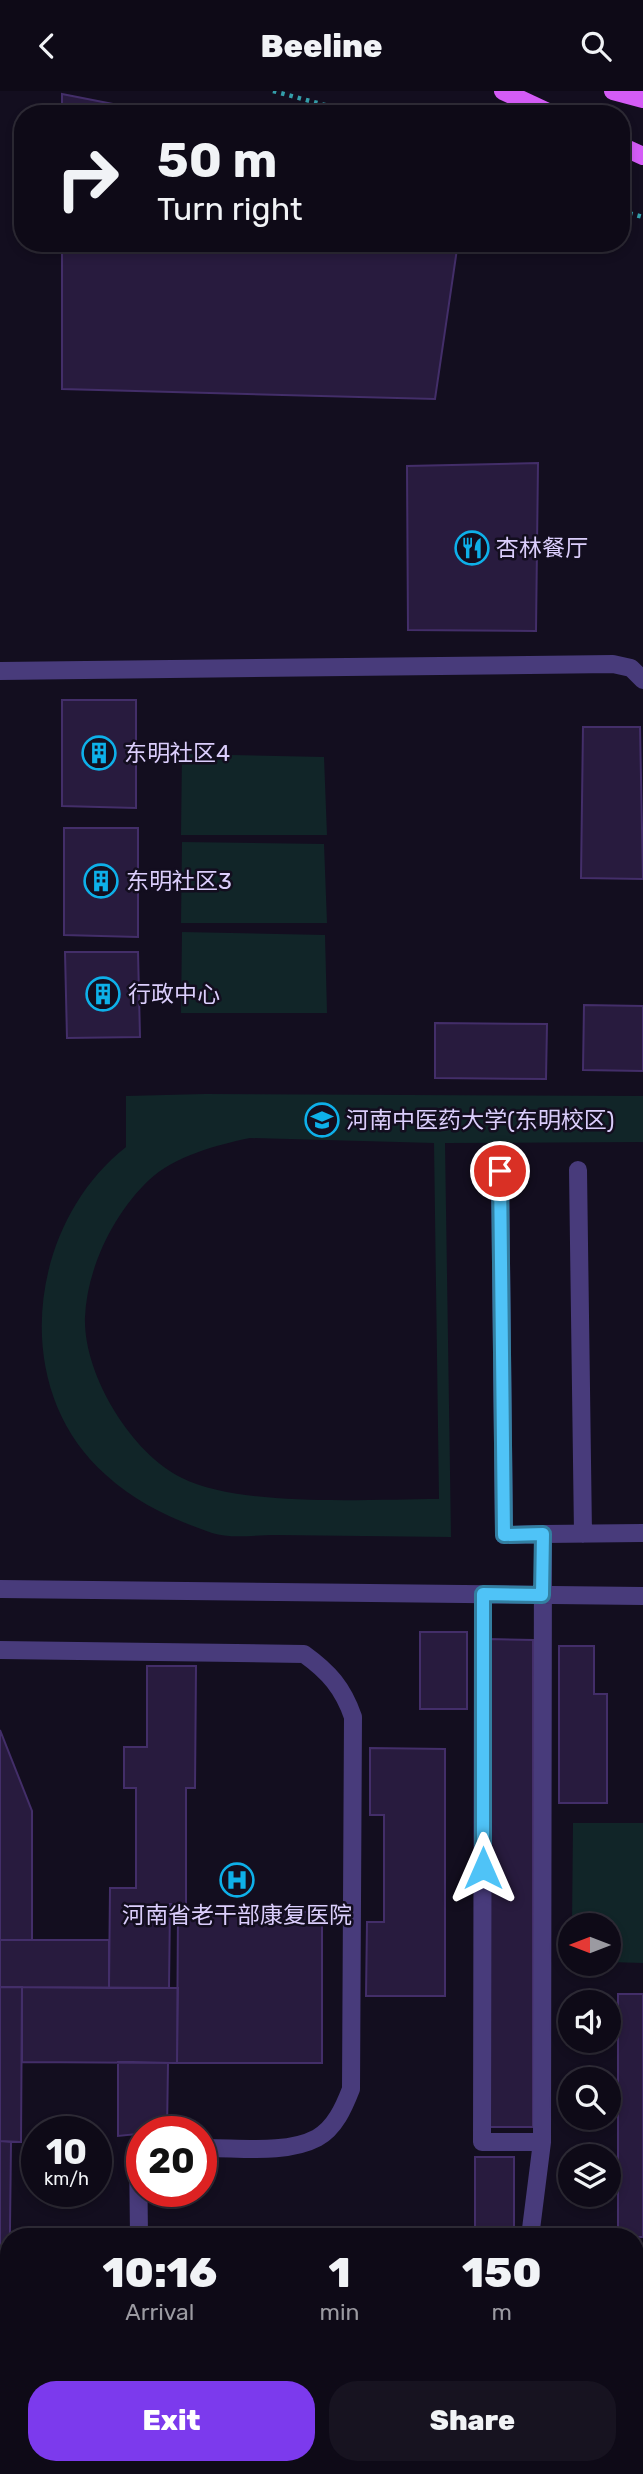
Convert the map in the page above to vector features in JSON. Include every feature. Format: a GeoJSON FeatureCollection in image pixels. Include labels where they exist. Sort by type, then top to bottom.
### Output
{"type":"FeatureCollection","features":[{"type":"Feature","properties":{"kind":"main road"},"geometry":{"type":"LineString","coordinates":[[503,91],[533,105]]}},
{"type":"Feature","properties":{"kind":"main road"},"geometry":{"type":"LineString","coordinates":[[613,91],[643,99]]}},
{"type":"Feature","properties":{"kind":"street"},"geometry":{"type":"LineString","coordinates":[[0,671],[613,664],[631,668],[643,680]]}},
{"type":"Feature","properties":{"kind":"street"},"geometry":{"type":"LineString","coordinates":[[578,1170],[583,1534]]}},
{"type":"Feature","properties":{"kind":"street"},"geometry":{"type":"LineString","coordinates":[[500,1171],[504,1535],[643,1533]]}},
{"type":"Feature","properties":{"kind":"street"},"geometry":{"type":"LineString","coordinates":[[531,2228],[542,2143],[543,1534]]}},
{"type":"Feature","properties":{"kind":"street"},"geometry":{"type":"LineString","coordinates":[[0,1589],[643,1596]]}},
{"type":"Feature","properties":{"kind":"street"},"geometry":{"type":"LineString","coordinates":[[483,1594],[482,2143],[542,2143]]}},
{"type":"Feature","properties":{"kind":"street"},"geometry":{"type":"LineString","coordinates":[[0,1650],[304,1654],[325,1669],[344,1692],[353,1717],[351,2089],[342,2111],[317,2138],[286,2147],[217,2148]]}},
{"type":"Feature","properties":{"kind":"street"},"geometry":{"type":"LineString","coordinates":[[139,2207],[139,2228]]}},
{"type":"Feature","properties":{"kind":"path"},"geometry":{"type":"LineString","coordinates":[[273,91],[325,105]]}},
{"type":"Feature","properties":{"kind":"green space"},"geometry":{"type":"Polygon","coordinates":[[[182,754],[324,757],[327,835],[181,835],[182,754]]]}},
{"type":"Feature","properties":{"kind":"green space"},"geometry":{"type":"Polygon","coordinates":[[[182,842],[324,844],[327,923],[181,923],[182,842]]]}},
{"type":"Feature","properties":{"kind":"green space"},"geometry":{"type":"Polygon","coordinates":[[[182,932],[325,935],[327,1013],[181,1013],[182,932]]]}},
{"type":"Feature","properties":{"kind":"green space"},"geometry":{"type":"Polygon","coordinates":[[[126,1096],[643,1096],[643,1142],[445,1143],[451,1537],[219,1535],[169,1516],[130,1494],[106,1475],[75,1439],[54,1398],[43,1354],[42,1308],[51,1262],[68,1219],[93,1180],[126,1147],[126,1096]],[[250,1138],[183,1158],[159,1172],[136,1193],[114,1225],[97,1261],[87,1298],[87,1339],[92,1363],[114,1409],[128,1431],[163,1466],[182,1478],[208,1488],[238,1494],[307,1500],[439,1499],[434,1143],[250,1138]]]}},
{"type":"Feature","properties":{"kind":"green space"},"geometry":{"type":"Polygon","coordinates":[[[573,1823],[643,1823],[643,1963],[621,1962],[621,1913],[572,1913],[573,1823]]]}},
{"type":"Feature","properties":{"kind":"building"},"geometry":{"type":"Polygon","coordinates":[[[62,94],[118,105],[62,105],[62,94]]]}},
{"type":"Feature","properties":{"kind":"building"},"geometry":{"type":"Polygon","coordinates":[[[62,252],[457,252],[435,399],[62,389],[62,252]]]}},
{"type":"Feature","properties":{"kind":"building","name":"杏林餐厅"},"geometry":{"type":"Polygon","coordinates":[[[538,463],[536,631],[408,630],[407,466],[538,463]]]}},
{"type":"Feature","properties":{"kind":"building","name":"东明社区4"},"geometry":{"type":"Polygon","coordinates":[[[62,700],[136,700],[136,808],[62,806],[62,700]]]}},
{"type":"Feature","properties":{"kind":"building"},"geometry":{"type":"Polygon","coordinates":[[[583,727],[640,727],[643,879],[581,878],[583,727]]]}},
{"type":"Feature","properties":{"kind":"building","name":"东明社区3"},"geometry":{"type":"Polygon","coordinates":[[[64,828],[138,828],[138,937],[64,935],[64,828]]]}},
{"type":"Feature","properties":{"kind":"building","name":"行政中心"},"geometry":{"type":"Polygon","coordinates":[[[65,952],[138,952],[140,1037],[67,1038],[65,952]]]}},
{"type":"Feature","properties":{"kind":"building"},"geometry":{"type":"Polygon","coordinates":[[[584,1005],[643,1006],[643,1071],[583,1070],[584,1005]]]}},
{"type":"Feature","properties":{"kind":"building"},"geometry":{"type":"Polygon","coordinates":[[[435,1023],[547,1024],[546,1079],[435,1078],[435,1023]]]}},
{"type":"Feature","properties":{"kind":"building"},"geometry":{"type":"Polygon","coordinates":[[[420,1632],[467,1632],[467,1709],[420,1709],[420,1632]]]}},
{"type":"Feature","properties":{"kind":"building"},"geometry":{"type":"Polygon","coordinates":[[[488,1639],[533,1640],[533,2127],[488,2127],[488,1639]]]}},
{"type":"Feature","properties":{"kind":"building"},"geometry":{"type":"Polygon","coordinates":[[[559,1646],[594,1646],[594,1694],[607,1694],[607,1803],[559,1803],[559,1646]]]}},
{"type":"Feature","properties":{"kind":"building"},"geometry":{"type":"Polygon","coordinates":[[[147,1666],[196,1666],[195,1788],[186,1788],[186,1904],[170,1904],[169,1988],[109,1988],[110,1888],[136,1888],[136,1788],[124,1788],[124,1747],[147,1747],[147,1666]]]}},
{"type":"Feature","properties":{"kind":"building"},"geometry":{"type":"Polygon","coordinates":[[[0,1730],[32,1811],[32,1940],[0,1940],[0,1730]]]}},
{"type":"Feature","properties":{"kind":"building"},"geometry":{"type":"Polygon","coordinates":[[[370,1748],[445,1749],[445,1996],[366,1996],[367,1922],[384,1922],[384,1815],[370,1815],[370,1748]]]}},
{"type":"Feature","properties":{"kind":"building"},"geometry":{"type":"Polygon","coordinates":[[[178,1911],[322,1912],[322,2063],[177,2063],[178,1911]]]}},
{"type":"Feature","properties":{"kind":"building"},"geometry":{"type":"Polygon","coordinates":[[[0,1940],[109,1940],[109,1988],[0,1987],[0,1940]]]}},
{"type":"Feature","properties":{"kind":"building"},"geometry":{"type":"Polygon","coordinates":[[[0,1987],[22,1987],[21,2142],[0,2141],[0,1987]]]}},
{"type":"Feature","properties":{"kind":"building"},"geometry":{"type":"Polygon","coordinates":[[[22,1987],[178,1988],[177,2063],[22,2062],[22,1987]]]}},
{"type":"Feature","properties":{"kind":"building"},"geometry":{"type":"Polygon","coordinates":[[[621,1994],[643,1994],[643,2228],[618,2228],[618,2207],[621,2207],[621,2144],[618,2144],[618,2130],[621,2130],[621,2067],[618,2067],[618,2053],[621,2053],[621,1994]]]}},
{"type":"Feature","properties":{"kind":"building"},"geometry":{"type":"Polygon","coordinates":[[[118,2062],[168,2063],[167,2116],[126,2116],[126,2135],[118,2136],[118,2062]]]}},
{"type":"Feature","properties":{"kind":"building"},"geometry":{"type":"Polygon","coordinates":[[[0,2141],[11,2142],[10,2228],[0,2228],[0,2141]]]}},
{"type":"Feature","properties":{"kind":"building"},"geometry":{"type":"Polygon","coordinates":[[[475,2157],[514,2157],[514,2228],[475,2228],[475,2157]]]}},
{"type":"Feature","properties":{"kind":"place","name":"杏林餐厅"},"geometry":{"type":"Point","coordinates":[472,548]}},
{"type":"Feature","properties":{"kind":"place","name":"东明社区4"},"geometry":{"type":"Point","coordinates":[99,753]}},
{"type":"Feature","properties":{"kind":"place","name":"东明社区3"},"geometry":{"type":"Point","coordinates":[101,881]}},
{"type":"Feature","properties":{"kind":"place","name":"行政中心"},"geometry":{"type":"Point","coordinates":[103,994]}},
{"type":"Feature","properties":{"kind":"place","name":"河南中医药大学(东明校区)"},"geometry":{"type":"Point","coordinates":[322,1120]}},
{"type":"Feature","properties":{"kind":"place","name":"河南省老干部康复医院"},"geometry":{"type":"Point","coordinates":[237,1880]}},
{"type":"Feature","properties":{"kind":"route"},"geometry":{"type":"LineString","coordinates":[[483,1868],[483,1594],[542,1595],[543,1534],[504,1535],[500,1171]]}}]}
